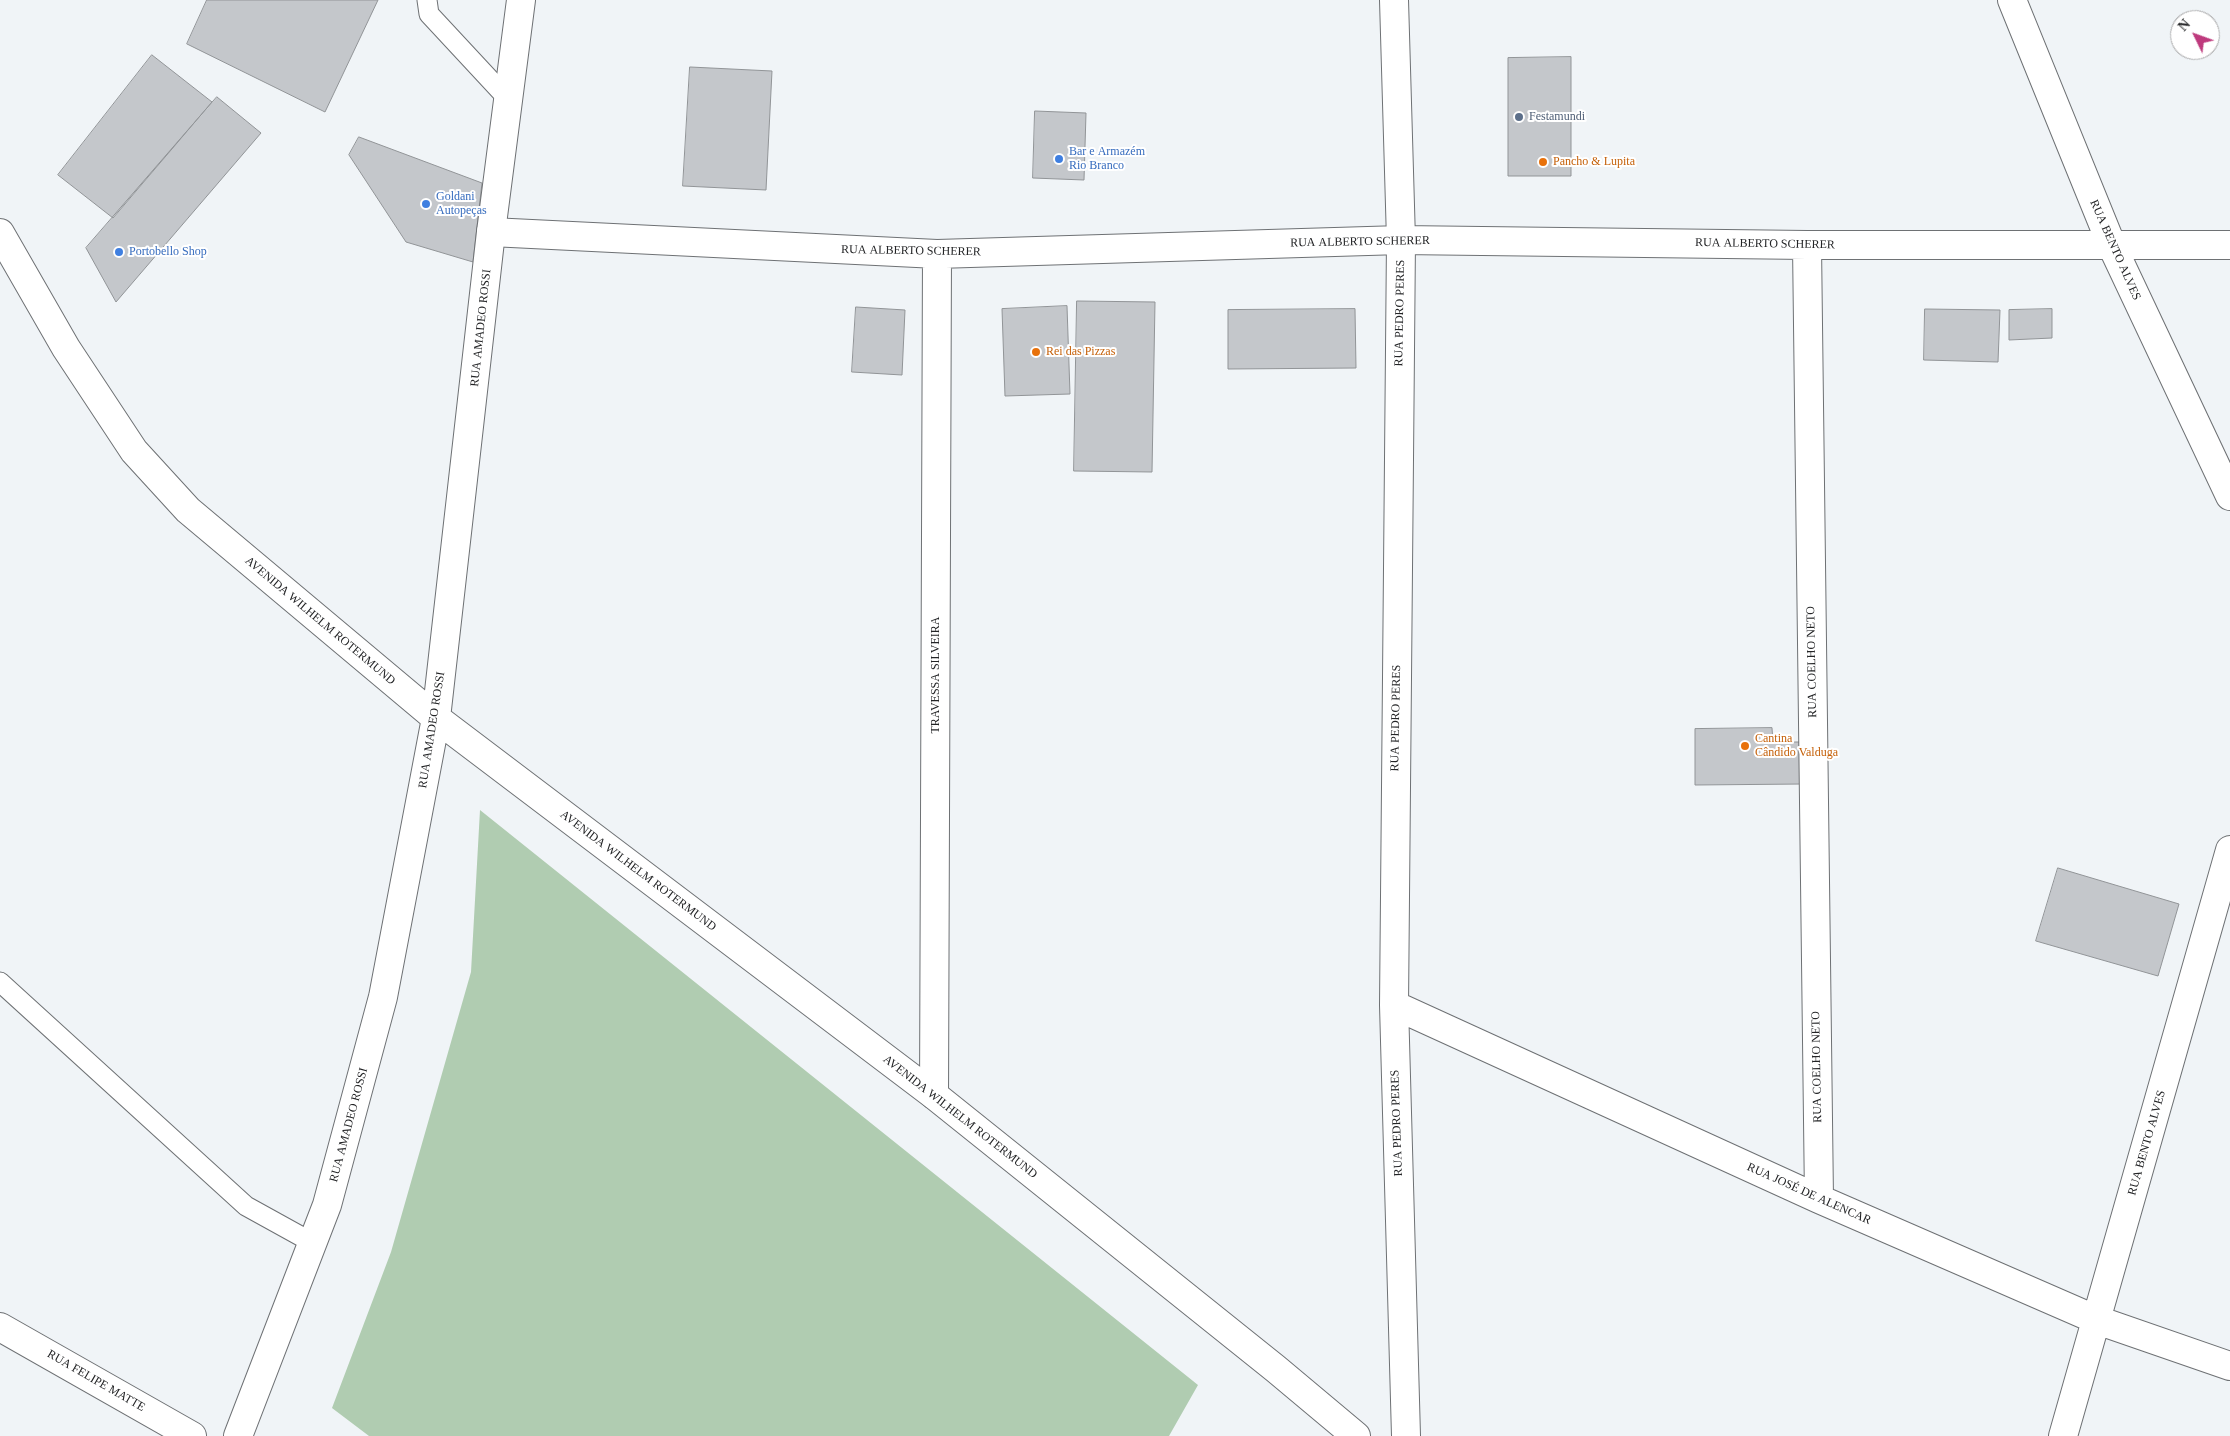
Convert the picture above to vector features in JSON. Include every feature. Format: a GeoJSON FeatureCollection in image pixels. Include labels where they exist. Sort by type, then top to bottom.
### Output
{"type":"FeatureCollection","features":[{"type":"Feature","properties":{"kind":"street","name":"RUA AMADEO ROSSI"},"geometry":{"type":"LineString","coordinates":[[238,1436],[327,1205],[383,997],[436,718],[491,232],[521,0]]}},
{"type":"Feature","properties":{"kind":"street","name":"RUA PEDRO PERES"},"geometry":{"type":"LineString","coordinates":[[1394,0],[1401,240],[1394,1006],[1406,1436]]}},
{"type":"Feature","properties":{"kind":"street","name":"RUA BENTO ALVES"},"geometry":{"type":"LineString","coordinates":[[2012,0],[2112,246],[2230,496]]}},
{"type":"Feature","properties":{"kind":"street","name":"RUA ALBERTO SCHERER"},"geometry":{"type":"LineString","coordinates":[[491,232],[937,254],[1401,240],[1807,245],[2230,245]]}},
{"type":"Feature","properties":{"kind":"street","name":"AVENIDA WILHELM ROTERMUND"},"geometry":{"type":"LineString","coordinates":[[0,233],[66,348],[141,458],[188,510],[436,718],[934,1095],[1276,1369],[1356,1436]]}},
{"type":"Feature","properties":{"kind":"street","name":"RUA COELHO NETO"},"geometry":{"type":"LineString","coordinates":[[1807,245],[1818,1199]]}},
{"type":"Feature","properties":{"kind":"street","name":"TRAVESSA SILVEIRA"},"geometry":{"type":"LineString","coordinates":[[934,1095],[937,254]]}},
{"type":"Feature","properties":{"kind":"street","name":"RUA BENTO ALVES"},"geometry":{"type":"LineString","coordinates":[[2063,1436],[2230,850]]}},
{"type":"Feature","properties":{"kind":"street","name":"RUA JOSÉ DE ALENCAR"},"geometry":{"type":"LineString","coordinates":[[1394,1006],[1818,1199],[2097,1320],[2230,1366]]}},
{"type":"Feature","properties":{"kind":"street","name":"RUA FELIPE MATTE"},"geometry":{"type":"LineString","coordinates":[[0,1327],[192,1436]]}},
{"type":"Feature","properties":{"kind":"lane"},"geometry":{"type":"LineString","coordinates":[[427,0],[429,14],[508,99]]}},
{"type":"Feature","properties":{"kind":"lane"},"geometry":{"type":"LineString","coordinates":[[0,982],[246,1206],[313,1243]]}},
{"type":"Feature","properties":{"kind":"green space"},"geometry":{"type":"Polygon","coordinates":[[[480,810],[1198,1385],[1169,1436],[369,1436],[332,1408],[391,1252],[471,972],[480,810]]]}},
{"type":"Feature","properties":{"kind":"building"},"geometry":{"type":"Polygon","coordinates":[[[207,0],[378,0],[325,112],[187,44],[207,0]]]}},
{"type":"Feature","properties":{"kind":"building"},"geometry":{"type":"Polygon","coordinates":[[[152,55],[212,102],[113,218],[58,175],[152,55]]]}},
{"type":"Feature","properties":{"kind":"building"},"geometry":{"type":"Polygon","coordinates":[[[1571,57],[1571,176],[1508,176],[1508,58],[1571,57]]]}},
{"type":"Feature","properties":{"kind":"building"},"geometry":{"type":"Polygon","coordinates":[[[690,67],[772,71],[766,190],[683,186],[690,67]]]}},
{"type":"Feature","properties":{"kind":"building"},"geometry":{"type":"Polygon","coordinates":[[[217,97],[261,133],[116,302],[86,248],[217,97]]]}},
{"type":"Feature","properties":{"kind":"building"},"geometry":{"type":"Polygon","coordinates":[[[1035,111],[1086,113],[1084,180],[1033,178],[1035,111]]]}},
{"type":"Feature","properties":{"kind":"building"},"geometry":{"type":"Polygon","coordinates":[[[359,137],[482,183],[473,262],[406,242],[349,155],[359,137]]]}},
{"type":"Feature","properties":{"kind":"building"},"geometry":{"type":"Polygon","coordinates":[[[1077,301],[1155,302],[1152,472],[1074,471],[1077,301]]]}},
{"type":"Feature","properties":{"kind":"building"},"geometry":{"type":"Polygon","coordinates":[[[1067,306],[1070,394],[1005,396],[1002,309],[1067,306]]]}},
{"type":"Feature","properties":{"kind":"building"},"geometry":{"type":"Polygon","coordinates":[[[856,307],[905,310],[902,375],[852,372],[856,307]]]}},
{"type":"Feature","properties":{"kind":"building"},"geometry":{"type":"Polygon","coordinates":[[[1355,309],[1356,368],[1228,369],[1228,310],[1355,309]]]}},
{"type":"Feature","properties":{"kind":"building"},"geometry":{"type":"Polygon","coordinates":[[[1925,309],[2000,310],[1998,362],[1924,360],[1925,309]]]}},
{"type":"Feature","properties":{"kind":"building"},"geometry":{"type":"Polygon","coordinates":[[[2052,309],[2052,338],[2009,340],[2009,310],[2052,309]]]}},
{"type":"Feature","properties":{"kind":"building"},"geometry":{"type":"Polygon","coordinates":[[[1772,728],[1773,742],[1803,742],[1803,784],[1695,785],[1695,729],[1772,728]]]}},
{"type":"Feature","properties":{"kind":"building"},"geometry":{"type":"Polygon","coordinates":[[[2058,868],[2179,904],[2158,976],[2036,941],[2058,868]]]}},
{"type":"Feature","properties":{"kind":"place","name":"Festamundi"},"geometry":{"type":"Point","coordinates":[1519,117]}},
{"type":"Feature","properties":{"kind":"place","name":"Bar e Armazém Rio Branco"},"geometry":{"type":"Point","coordinates":[1059,159]}},
{"type":"Feature","properties":{"kind":"place","name":"Pancho & Lupita"},"geometry":{"type":"Point","coordinates":[1543,162]}},
{"type":"Feature","properties":{"kind":"place","name":"Goldani Autopeças"},"geometry":{"type":"Point","coordinates":[426,204]}},
{"type":"Feature","properties":{"kind":"place","name":"Portobello Shop"},"geometry":{"type":"Point","coordinates":[119,252]}},
{"type":"Feature","properties":{"kind":"place","name":"Rei das Pizzas"},"geometry":{"type":"Point","coordinates":[1036,352]}},
{"type":"Feature","properties":{"kind":"place","name":"Cantina Cândido Valduga"},"geometry":{"type":"Point","coordinates":[1745,746]}}]}
